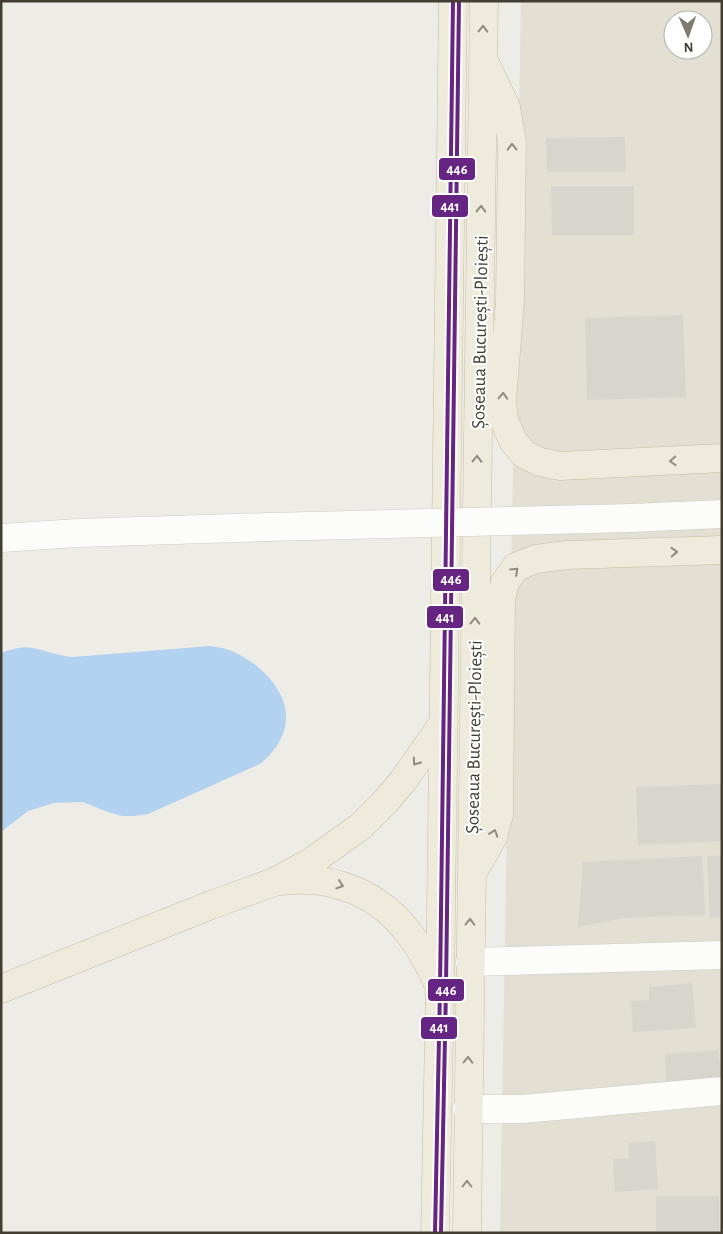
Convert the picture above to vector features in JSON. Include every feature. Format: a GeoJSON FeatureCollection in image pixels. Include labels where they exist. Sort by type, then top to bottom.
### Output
{"type":"FeatureCollection","features":[{"type":"Feature","properties":{"kind":"highway","name":"Șoseaua București-Ploiești"},"geometry":{"type":"LineString","coordinates":[[434,1233],[440,988],[453,1]]}},
{"type":"Feature","properties":{"kind":"highway","name":"Șoseaua București-Ploiești"},"geometry":{"type":"LineString","coordinates":[[467,1233],[467,1109],[484,1]]}},
{"type":"Feature","properties":{"kind":"highway"},"geometry":{"type":"LineString","coordinates":[[483,58],[506,107],[512,142],[510,301],[502,400],[504,420],[513,441],[524,454],[540,462],[560,466],[722,458]]}},
{"type":"Feature","properties":{"kind":"highway"},"geometry":{"type":"LineString","coordinates":[[471,876],[493,837],[499,814],[501,600],[505,582],[516,567],[536,559],[567,555],[722,550]]}},
{"type":"Feature","properties":{"kind":"highway"},"geometry":{"type":"LineString","coordinates":[[1,989],[210,905],[274,882],[329,850],[361,826],[386,801],[444,722]]}},
{"type":"Feature","properties":{"kind":"highway"},"geometry":{"type":"LineString","coordinates":[[274,882],[303,879],[329,882],[367,896],[394,916],[411,936],[424,956],[440,988]]}},
{"type":"Feature","properties":{"kind":"street"},"geometry":{"type":"LineString","coordinates":[[1,538],[87,532],[722,514]]}},
{"type":"Feature","properties":{"kind":"street"},"geometry":{"type":"LineString","coordinates":[[470,962],[722,955]]}},
{"type":"Feature","properties":{"kind":"street"},"geometry":{"type":"LineString","coordinates":[[467,1109],[523,1110],[722,1091]]}},
{"type":"Feature","properties":{"kind":"shaded area"},"geometry":{"type":"Polygon","coordinates":[[[521,1],[722,1],[722,1233],[500,1233],[521,1]]]}},
{"type":"Feature","properties":{"kind":"water"},"geometry":{"type":"Polygon","coordinates":[[[210,646],[224,648],[236,653],[258,667],[278,690],[284,703],[286,715],[285,728],[272,752],[260,764],[148,814],[122,816],[83,802],[54,803],[28,811],[1,832],[1,653],[17,648],[29,647],[73,657],[210,646]]]}},
{"type":"Feature","properties":{"kind":"building"},"geometry":{"type":"Polygon","coordinates":[[[625,137],[626,172],[547,172],[546,138],[625,137]]]}},
{"type":"Feature","properties":{"kind":"building"},"geometry":{"type":"Polygon","coordinates":[[[551,186],[634,186],[634,235],[552,235],[551,186]]]}},
{"type":"Feature","properties":{"kind":"building"},"geometry":{"type":"Polygon","coordinates":[[[683,315],[686,397],[587,400],[585,318],[683,315]]]}},
{"type":"Feature","properties":{"kind":"building"},"geometry":{"type":"Polygon","coordinates":[[[722,784],[722,841],[638,845],[636,787],[722,784]]]}},
{"type":"Feature","properties":{"kind":"building"},"geometry":{"type":"Polygon","coordinates":[[[722,855],[722,917],[710,918],[707,856],[722,855]]]}},
{"type":"Feature","properties":{"kind":"building"},"geometry":{"type":"Polygon","coordinates":[[[702,856],[705,915],[623,918],[578,927],[583,862],[702,856]]]}},
{"type":"Feature","properties":{"kind":"building"},"geometry":{"type":"Polygon","coordinates":[[[692,983],[696,1028],[633,1032],[631,1001],[649,1000],[649,987],[692,983]]]}},
{"type":"Feature","properties":{"kind":"building"},"geometry":{"type":"Polygon","coordinates":[[[718,1050],[722,1079],[666,1083],[665,1054],[718,1050]]]}},
{"type":"Feature","properties":{"kind":"building"},"geometry":{"type":"Polygon","coordinates":[[[655,1141],[658,1189],[615,1192],[613,1159],[629,1158],[628,1143],[655,1141]]]}},
{"type":"Feature","properties":{"kind":"building"},"geometry":{"type":"Polygon","coordinates":[[[656,1196],[719,1196],[719,1233],[656,1233],[656,1196]]]}},
{"type":"Feature","properties":{"kind":"transit line","name":"441"},"geometry":{"type":"LineString","coordinates":[[435,1233],[453,1]]}},
{"type":"Feature","properties":{"kind":"transit line","name":"446"},"geometry":{"type":"LineString","coordinates":[[441,1233],[459,1]]}}]}
